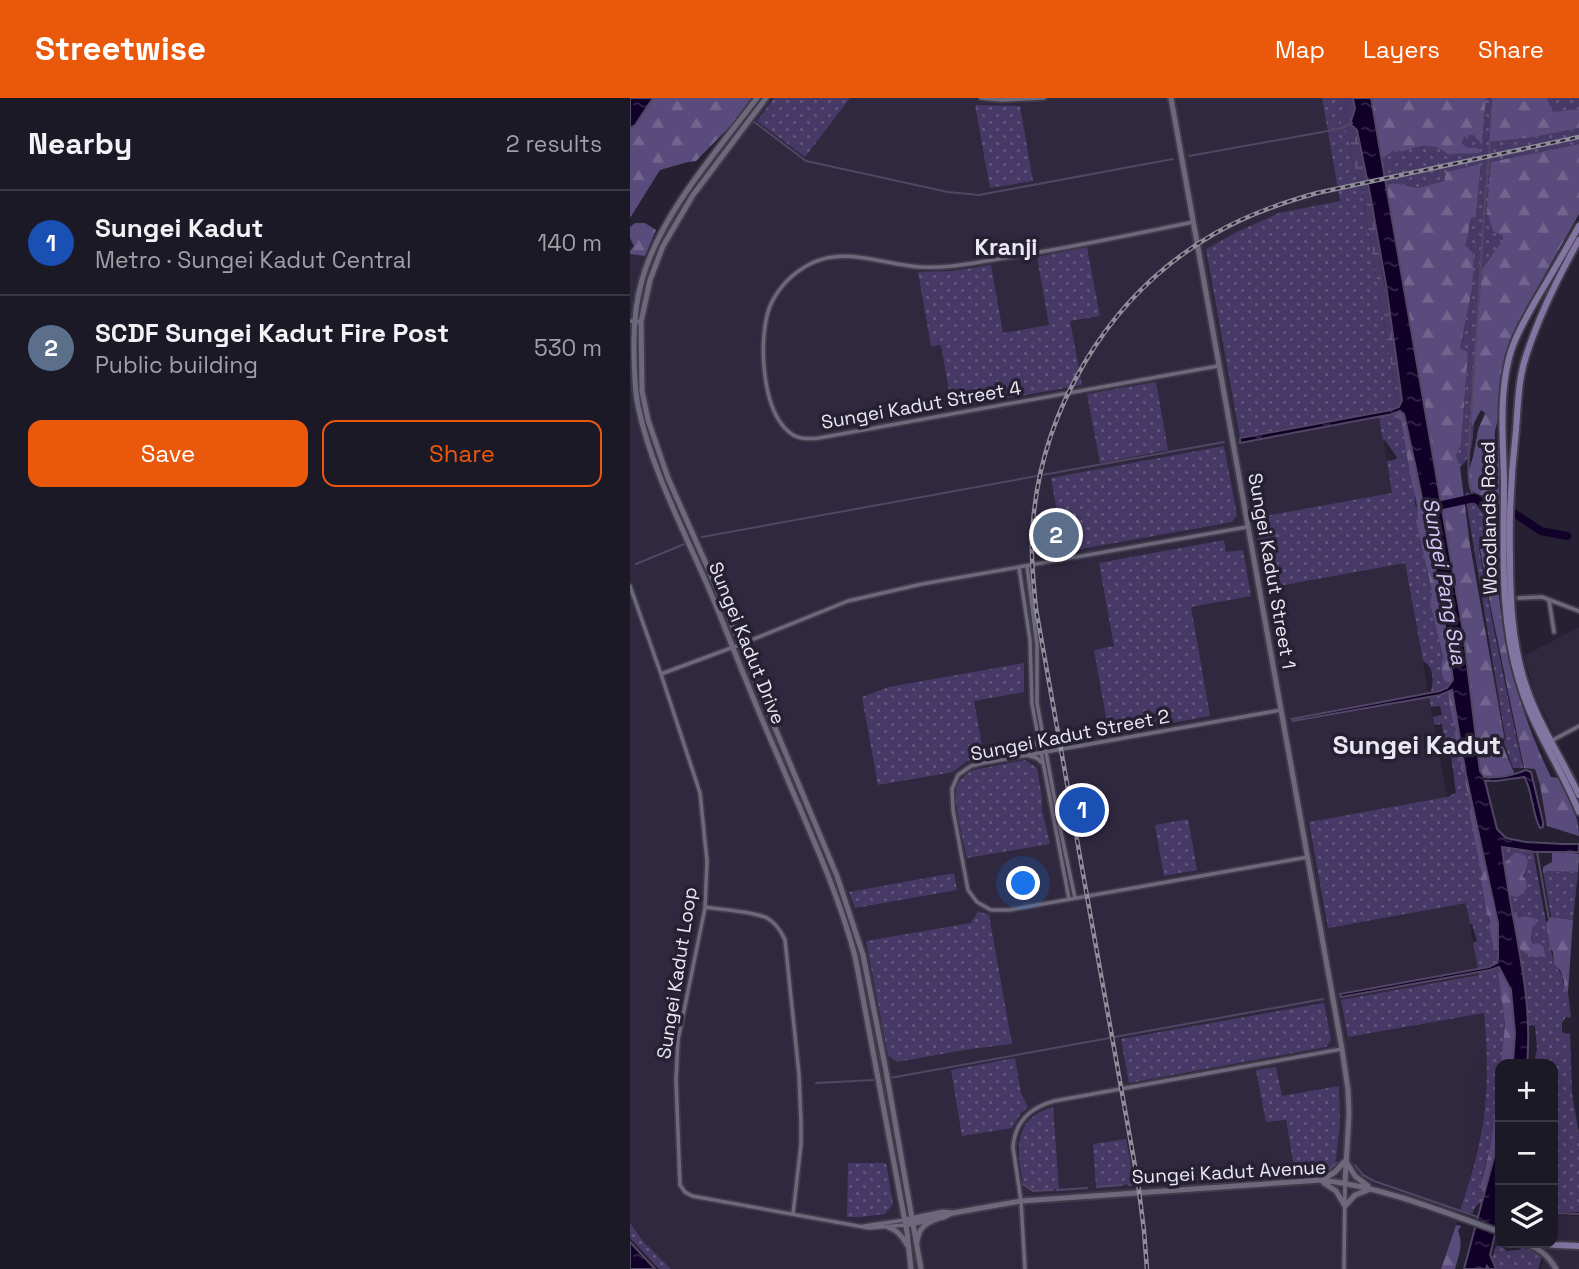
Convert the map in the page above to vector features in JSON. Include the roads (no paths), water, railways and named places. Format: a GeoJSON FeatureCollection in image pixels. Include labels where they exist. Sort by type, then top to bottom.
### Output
{"type":"FeatureCollection","features":[{"type":"Feature","properties":{"kind":"main road","name":"Sungei Kadut Drive"},"geometry":{"type":"LineString","coordinates":[[757,98],[694,182],[656,243],[642,280],[635,322],[642,391],[648,420],[668,478],[714,582],[736,646],[847,926],[895,1171],[908,1222]]}},
{"type":"Feature","properties":{"kind":"main road","name":"Sungei Kadut Drive"},"geometry":{"type":"LineString","coordinates":[[635,322],[663,246],[693,194],[766,98]]}},
{"type":"Feature","properties":{"kind":"main road","name":"Sungei Kadut Street 1"},"geometry":{"type":"LineString","coordinates":[[1171,98],[1342,1049],[1349,1114],[1345,1183]]}},
{"type":"Feature","properties":{"kind":"main road","name":"Woodlands Road"},"geometry":{"type":"LineString","coordinates":[[1579,226],[1530,312],[1509,357],[1503,422],[1504,582],[1511,648],[1528,709],[1579,812]]}},
{"type":"Feature","properties":{"kind":"main road","name":"Woodlands Road"},"geometry":{"type":"LineString","coordinates":[[1579,240],[1560,273],[1525,359],[1510,492],[1510,589],[1516,647],[1533,706],[1579,795]]}},
{"type":"Feature","properties":{"kind":"main road"},"geometry":{"type":"LineString","coordinates":[[1503,422],[1517,422]]}},
{"type":"Feature","properties":{"kind":"main road","name":"Sungei Kadut Drive"},"geometry":{"type":"LineString","coordinates":[[736,646],[836,876],[863,955],[902,1161],[908,1222]]}},
{"type":"Feature","properties":{"kind":"main road"},"geometry":{"type":"LineString","coordinates":[[1346,1160],[1355,1176],[1371,1189],[1355,1195],[1345,1206],[1336,1191],[1321,1180],[1335,1172],[1346,1160]]}},
{"type":"Feature","properties":{"kind":"main road"},"geometry":{"type":"LineString","coordinates":[[895,1171],[901,1167],[902,1161]]}},
{"type":"Feature","properties":{"kind":"main road","name":"Sungei Kadut Avenue"},"geometry":{"type":"LineString","coordinates":[[908,1222],[937,1219],[953,1213],[1021,1201],[1321,1180],[1371,1189],[1495,1230]]}},
{"type":"Feature","properties":{"kind":"main road","name":"Sungei Kadut Avenue"},"geometry":{"type":"LineString","coordinates":[[908,1222],[943,1212],[953,1213]]}},
{"type":"Feature","properties":{"kind":"main road"},"geometry":{"type":"LineString","coordinates":[[917,1245],[923,1226],[937,1219]]}},
{"type":"Feature","properties":{"kind":"main road"},"geometry":{"type":"LineString","coordinates":[[908,1222],[917,1245],[920,1269]]}},
{"type":"Feature","properties":{"kind":"main road"},"geometry":{"type":"LineString","coordinates":[[908,1222],[911,1269]]}},
{"type":"Feature","properties":{"kind":"main road"},"geometry":{"type":"LineString","coordinates":[[888,1227],[904,1239],[909,1248]]}},
{"type":"Feature","properties":{"kind":"main road"},"geometry":{"type":"LineString","coordinates":[[1558,1245],[1579,1246]]}},
{"type":"Feature","properties":{"kind":"main road"},"geometry":{"type":"LineString","coordinates":[[1535,1248],[1543,1252],[1556,1269]]}},
{"type":"Feature","properties":{"kind":"street"},"geometry":{"type":"LineString","coordinates":[[981,98],[1044,98]]}},
{"type":"Feature","properties":{"kind":"street","name":"Sungei Kadut Street 4"},"geometry":{"type":"LineString","coordinates":[[1193,222],[1046,252],[956,266],[908,266],[848,256],[831,257],[812,263],[781,287],[771,303],[765,323],[764,368],[768,392],[778,418],[789,432],[806,439],[1218,366]]}},
{"type":"Feature","properties":{"kind":"street"},"geometry":{"type":"LineString","coordinates":[[661,674],[848,601],[922,584],[1248,527]]}},
{"type":"Feature","properties":{"kind":"street"},"geometry":{"type":"LineString","coordinates":[[1025,755],[1040,737],[1037,645],[1027,566]]}},
{"type":"Feature","properties":{"kind":"street"},"geometry":{"type":"LineString","coordinates":[[1019,568],[1030,633],[1032,704],[1072,899]]}},
{"type":"Feature","properties":{"kind":"street","name":"Sungei Kadut Loop"},"geometry":{"type":"LineString","coordinates":[[630,586],[700,793],[707,861],[705,907],[678,1040],[676,1080],[680,1185],[692,1196],[869,1228],[908,1222]]}},
{"type":"Feature","properties":{"kind":"street"},"geometry":{"type":"LineString","coordinates":[[1510,589],[1519,598],[1539,597],[1579,611]]}},
{"type":"Feature","properties":{"kind":"street"},"geometry":{"type":"LineString","coordinates":[[1511,609],[1519,598]]}},
{"type":"Feature","properties":{"kind":"street"},"geometry":{"type":"LineString","coordinates":[[1549,600],[1554,632]]}},
{"type":"Feature","properties":{"kind":"street","name":"Sungei Kadut Street 2"},"geometry":{"type":"LineString","coordinates":[[1281,710],[971,766],[958,775],[952,789],[953,810],[968,890],[976,902],[991,910],[1009,910],[1308,857]]}},
{"type":"Feature","properties":{"kind":"street"},"geometry":{"type":"LineString","coordinates":[[1550,742],[1579,726]]}},
{"type":"Feature","properties":{"kind":"street"},"geometry":{"type":"LineString","coordinates":[[1040,737],[1058,749],[1045,762]]}},
{"type":"Feature","properties":{"kind":"street"},"geometry":{"type":"LineString","coordinates":[[1025,755],[1045,762]]}},
{"type":"Feature","properties":{"kind":"street"},"geometry":{"type":"LineString","coordinates":[[705,907],[759,915],[776,924],[785,940],[799,1074],[802,1132],[793,1214]]}},
{"type":"Feature","properties":{"kind":"street"},"geometry":{"type":"LineString","coordinates":[[1025,1269],[1021,1201],[1013,1147],[1022,1119],[1033,1109],[1054,1101],[1342,1049]]}},
{"type":"Feature","properties":{"kind":"street"},"geometry":{"type":"LineString","coordinates":[[1344,1269],[1345,1183]]}},
{"type":"Feature","properties":{"kind":"street","name":"Sungei Kadut Loop"},"geometry":{"type":"LineString","coordinates":[[864,1226],[908,1222]]}},
{"type":"Feature","properties":{"kind":"water"},"geometry":{"type":"Polygon","coordinates":[[[630,98],[653,98],[635,125],[630,128],[630,98]]]}},
{"type":"Feature","properties":{"kind":"water","name":"Sungei Pang Sua"},"geometry":{"type":"Polygon","coordinates":[[[1353,98],[1371,98],[1463,631],[1480,771],[1484,777],[1490,778],[1526,770],[1531,772],[1543,822],[1543,827],[1540,828],[1524,777],[1485,781],[1497,829],[1506,838],[1526,842],[1579,844],[1579,852],[1535,852],[1502,847],[1524,983],[1527,1059],[1513,1059],[1515,1033],[1511,990],[1499,967],[1341,997],[1340,994],[1489,967],[1497,963],[1498,958],[1498,923],[1466,775],[1452,690],[1440,695],[1293,721],[1292,719],[1440,691],[1447,688],[1453,680],[1431,546],[1404,414],[1400,411],[1240,443],[1240,438],[1391,410],[1399,407],[1402,400],[1370,194],[1357,130],[1350,124],[1355,109],[1353,98]]]}},
{"type":"Feature","properties":{"kind":"water"},"geometry":{"type":"Polygon","coordinates":[[[1495,1154],[1495,1234],[1490,1255],[1496,1269],[1489,1269],[1487,1266],[1486,1269],[1464,1269],[1495,1154]]]}},
{"type":"Feature","properties":{"kind":"water"},"geometry":{"type":"Polygon","coordinates":[[[630,1242],[655,1269],[630,1269],[630,1242]]]}},
{"type":"Feature","properties":{"kind":"waterway"},"geometry":{"type":"LineString","coordinates":[[753,121],[806,161],[948,192],[979,195],[1173,159]]}},
{"type":"Feature","properties":{"kind":"waterway"},"geometry":{"type":"LineString","coordinates":[[1189,156],[1339,129],[1352,123]]}},
{"type":"Feature","properties":{"kind":"waterway"},"geometry":{"type":"LineString","coordinates":[[1474,498],[1469,479],[1469,444],[1490,143]]}},
{"type":"Feature","properties":{"kind":"waterway"},"geometry":{"type":"LineString","coordinates":[[702,537],[1224,442]]}},
{"type":"Feature","properties":{"kind":"waterway","name":"Sungei Pang Sua"},"geometry":{"type":"LineString","coordinates":[[1433,507],[1474,498],[1491,512],[1499,513]]}},
{"type":"Feature","properties":{"kind":"waterway"},"geometry":{"type":"LineString","coordinates":[[1514,513],[1541,531],[1567,536]]}},
{"type":"Feature","properties":{"kind":"waterway"},"geometry":{"type":"LineString","coordinates":[[636,564],[687,543]]}},
{"type":"Feature","properties":{"kind":"waterway"},"geometry":{"type":"LineString","coordinates":[[1537,852],[1549,919]]}},
{"type":"Feature","properties":{"kind":"waterway"},"geometry":{"type":"LineString","coordinates":[[890,1078],[1323,999]]}},
{"type":"Feature","properties":{"kind":"waterway"},"geometry":{"type":"LineString","coordinates":[[816,1083],[874,1080]]}},
{"type":"Feature","properties":{"kind":"waterway"},"geometry":{"type":"LineString","coordinates":[[1278,1175],[1325,1173],[1337,1163]]}},
{"type":"Feature","properties":{"kind":"waterway"},"geometry":{"type":"LineString","coordinates":[[1355,1165],[1363,1175],[1374,1181],[1478,1217]]}},
{"type":"Feature","properties":{"kind":"waterway"},"geometry":{"type":"LineString","coordinates":[[1243,1177],[1270,1176]]}},
{"type":"Feature","properties":{"kind":"waterway"},"geometry":{"type":"LineString","coordinates":[[1213,1179],[1233,1178]]}},
{"type":"Feature","properties":{"kind":"waterway"},"geometry":{"type":"LineString","coordinates":[[1166,1182],[1206,1179]]}},
{"type":"Feature","properties":{"kind":"waterway"},"geometry":{"type":"LineString","coordinates":[[1129,1185],[1159,1182]]}},
{"type":"Feature","properties":{"kind":"waterway"},"geometry":{"type":"LineString","coordinates":[[1023,1184],[1033,1191],[1053,1190]]}},
{"type":"Feature","properties":{"kind":"waterway"},"geometry":{"type":"LineString","coordinates":[[1097,1187],[1122,1185]]}},
{"type":"Feature","properties":{"kind":"waterway"},"geometry":{"type":"LineString","coordinates":[[1057,1190],[1087,1188]]}},
{"type":"Feature","properties":{"kind":"waterway"},"geometry":{"type":"LineString","coordinates":[[1558,1213],[1579,1214]]}},
{"type":"Feature","properties":{"kind":"railway"},"geometry":{"type":"LineString","coordinates":[[1147,1269],[1138,1183],[1036,609],[1032,540],[1037,494],[1047,449],[1063,405],[1084,364],[1110,325],[1141,291],[1175,260],[1226,227],[1264,210],[1317,193],[1579,137]]}},
{"type":"Feature","properties":{"kind":"place","name":"SCDF Sungei Kadut Fire Post"},"geometry":{"type":"Point","coordinates":[1056,535]}},
{"type":"Feature","properties":{"kind":"place","name":"Sungei Kadut"},"geometry":{"type":"Point","coordinates":[1082,810]}},
{"type":"Feature","properties":{"kind":"district","name":"Kranji"},"geometry":{"type":"Point","coordinates":[1006,247]}},
{"type":"Feature","properties":{"kind":"district","name":"Sungei Kadut"},"geometry":{"type":"Point","coordinates":[1417,745]}}]}
